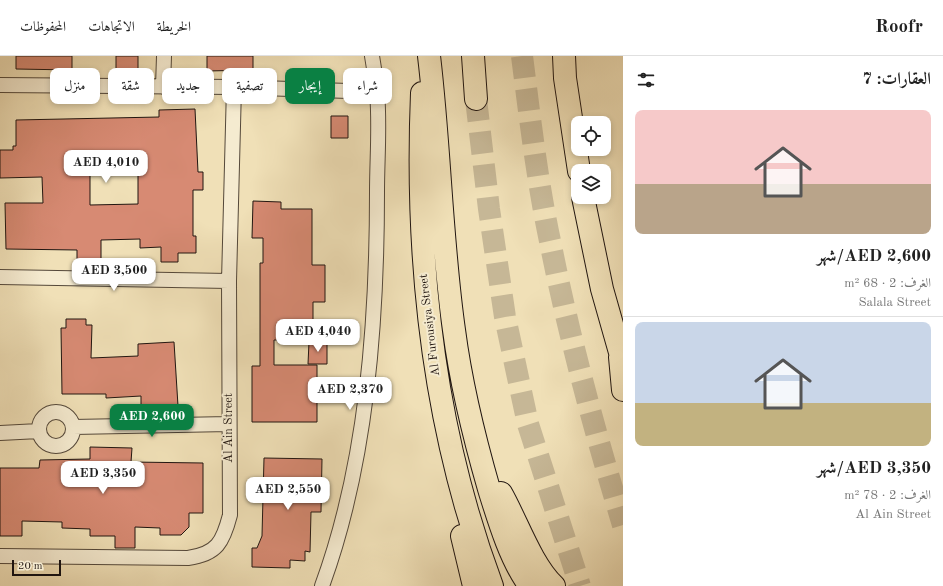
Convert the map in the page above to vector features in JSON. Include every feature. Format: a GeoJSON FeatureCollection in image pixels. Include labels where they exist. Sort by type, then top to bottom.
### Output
{"type":"FeatureCollection","features":[{"type":"Feature","properties":{"kind":"main road","name":"Al Furousiya Street"},"geometry":{"type":"LineString","coordinates":[[424,56],[420,140],[421,232],[429,323],[443,413],[464,498],[492,586]]}},
{"type":"Feature","properties":{"kind":"main road"},"geometry":{"type":"LineString","coordinates":[[429,56],[454,331],[469,416],[480,460],[509,547],[530,586]]}},
{"type":"Feature","properties":{"kind":"main road"},"geometry":{"type":"LineString","coordinates":[[473,56],[476,99]]}},
{"type":"Feature","properties":{"kind":"main road"},"geometry":{"type":"LineString","coordinates":[[564,56],[565,78],[578,164]]}},
{"type":"Feature","properties":{"kind":"main road"},"geometry":{"type":"LineString","coordinates":[[584,204],[602,289],[622,360],[623,390]]}},
{"type":"Feature","properties":{"kind":"main road"},"geometry":{"type":"LineString","coordinates":[[443,413],[448,470],[474,586]]}},
{"type":"Feature","properties":{"kind":"main road"},"geometry":{"type":"LineString","coordinates":[[480,460],[505,501],[545,578],[554,586]]}},
{"type":"Feature","properties":{"kind":"street"},"geometry":{"type":"LineString","coordinates":[[164,56],[164,68]]}},
{"type":"Feature","properties":{"kind":"street"},"geometry":{"type":"LineString","coordinates":[[372,56],[374,68]]}},
{"type":"Feature","properties":{"kind":"street"},"geometry":{"type":"LineString","coordinates":[[0,85],[162,87]]}},
{"type":"Feature","properties":{"kind":"street"},"geometry":{"type":"LineString","coordinates":[[277,89],[343,91]]}},
{"type":"Feature","properties":{"kind":"street","name":"Al Ain Street"},"geometry":{"type":"LineString","coordinates":[[0,556],[188,558],[204,555],[217,545],[226,531],[230,515],[229,281],[234,104]]}},
{"type":"Feature","properties":{"kind":"street"},"geometry":{"type":"LineString","coordinates":[[322,586],[334,554],[346,504],[356,453],[369,361],[376,277],[377,104]]}},
{"type":"Feature","properties":{"kind":"street"},"geometry":{"type":"LineString","coordinates":[[0,277],[229,281]]}},
{"type":"Feature","properties":{"kind":"street"},"geometry":{"type":"LineString","coordinates":[[54,412],[67,415],[73,427],[70,439],[58,446],[45,442],[39,431],[42,418],[54,412]]}},
{"type":"Feature","properties":{"kind":"street"},"geometry":{"type":"LineString","coordinates":[[73,427],[229,424]]}},
{"type":"Feature","properties":{"kind":"street"},"geometry":{"type":"LineString","coordinates":[[0,432],[39,431]]}},
{"type":"Feature","properties":{"kind":"building"},"geometry":{"type":"Polygon","coordinates":[[[16,56],[72,56],[72,68],[50,68],[50,70],[16,69],[16,56]]]}},
{"type":"Feature","properties":{"kind":"building"},"geometry":{"type":"Polygon","coordinates":[[[116,56],[138,56],[138,68],[116,68],[116,56]]]}},
{"type":"Feature","properties":{"kind":"building"},"geometry":{"type":"Polygon","coordinates":[[[207,56],[253,56],[253,68],[222,68],[222,71],[214,71],[214,68],[207,68],[207,56]]]}},
{"type":"Feature","properties":{"kind":"building"},"geometry":{"type":"Polygon","coordinates":[[[195,109],[198,172],[203,172],[203,190],[193,190],[193,236],[196,236],[196,253],[178,253],[178,262],[161,262],[161,247],[140,248],[140,239],[101,240],[101,262],[77,262],[77,250],[6,249],[5,203],[43,203],[42,177],[0,178],[0,150],[13,150],[13,146],[16,146],[16,120],[159,117],[159,110],[195,109]],[[90,175],[90,205],[138,204],[138,175],[90,175]]]}},
{"type":"Feature","properties":{"kind":"building"},"geometry":{"type":"Polygon","coordinates":[[[331,116],[348,116],[348,138],[331,138],[331,116]]]}},
{"type":"Feature","properties":{"kind":"building"},"geometry":{"type":"Polygon","coordinates":[[[253,201],[281,202],[281,209],[312,209],[312,265],[325,265],[325,302],[313,302],[313,340],[274,340],[274,365],[317,365],[317,422],[252,422],[252,366],[260,366],[260,263],[263,263],[263,238],[252,238],[253,201]]]}},
{"type":"Feature","properties":{"kind":"building"},"geometry":{"type":"Polygon","coordinates":[[[66,319],[86,319],[86,325],[92,325],[91,358],[138,356],[138,344],[174,342],[178,406],[141,408],[141,396],[106,398],[106,394],[62,394],[61,328],[66,328],[66,319]]]}},
{"type":"Feature","properties":{"kind":"building"},"geometry":{"type":"Polygon","coordinates":[[[309,342],[327,343],[327,364],[308,364],[309,342]]]}},
{"type":"Feature","properties":{"kind":"building"},"geometry":{"type":"Polygon","coordinates":[[[90,447],[132,448],[131,462],[203,463],[203,513],[189,513],[189,527],[181,535],[160,535],[160,528],[135,527],[135,548],[115,548],[115,536],[90,536],[90,529],[62,528],[62,522],[22,521],[22,536],[0,536],[0,468],[39,468],[40,460],[90,459],[90,447]]]}},
{"type":"Feature","properties":{"kind":"building"},"geometry":{"type":"Polygon","coordinates":[[[264,458],[322,459],[321,512],[311,512],[310,552],[305,551],[305,561],[290,560],[290,568],[252,567],[252,548],[257,548],[262,536],[264,458]]]}},
{"type":"Feature","properties":{"kind":"tunnel"},"geometry":{"type":"LineString","coordinates":[[522,56],[545,218],[557,277],[583,384],[623,525]]}},
{"type":"Feature","properties":{"kind":"tunnel"},"geometry":{"type":"LineString","coordinates":[[476,99],[489,209],[505,317],[528,424],[580,586]]}}]}
